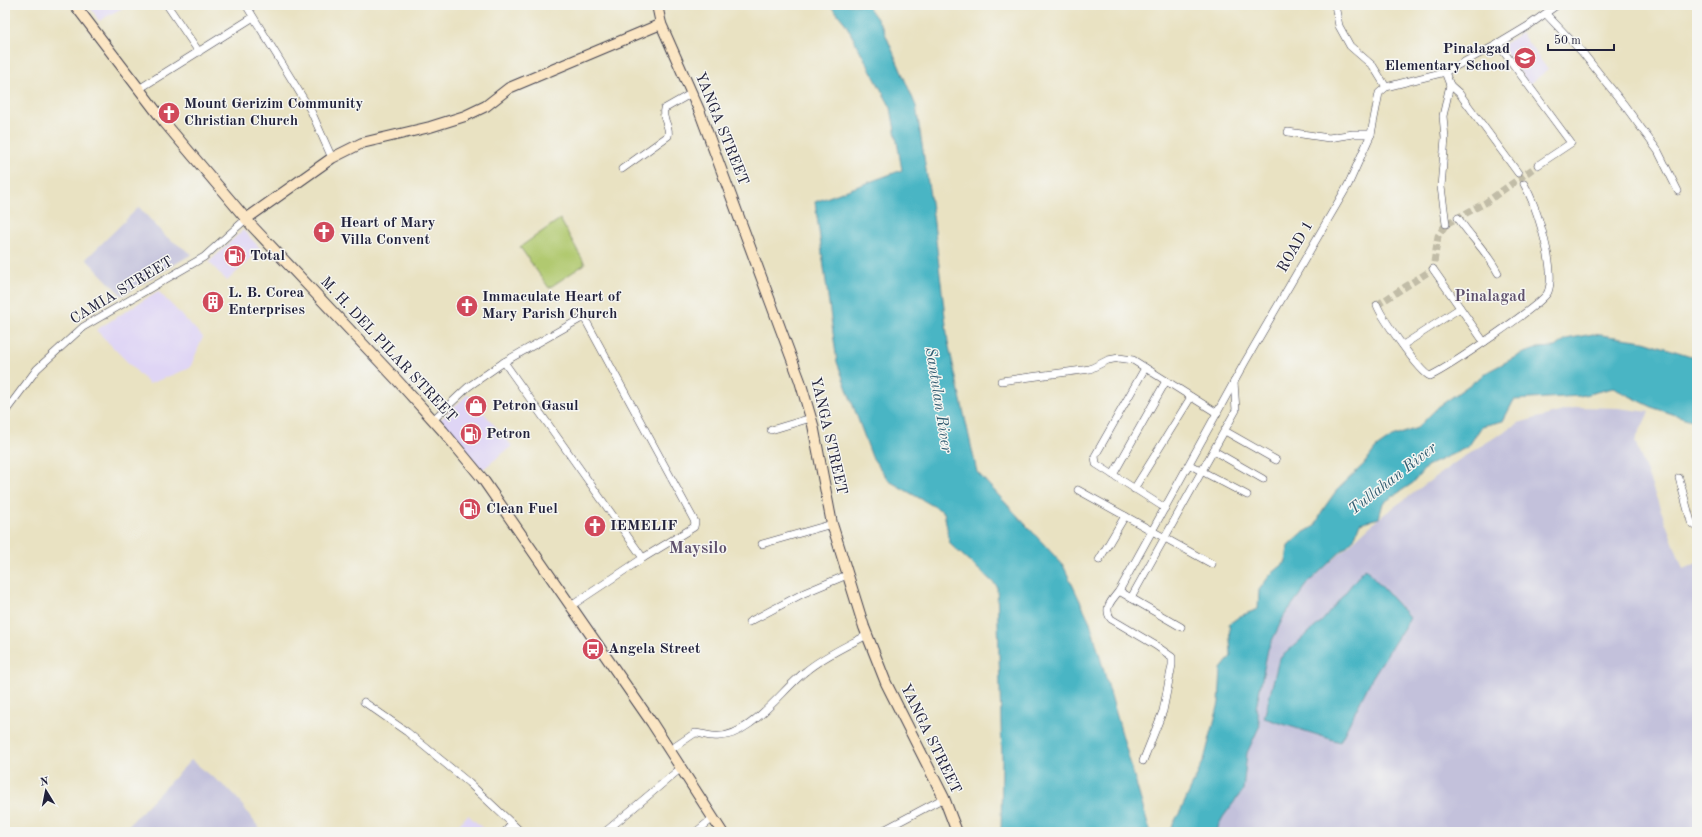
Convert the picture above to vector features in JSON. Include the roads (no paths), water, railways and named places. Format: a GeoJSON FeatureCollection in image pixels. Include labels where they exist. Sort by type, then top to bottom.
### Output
{"type":"FeatureCollection","features":[{"type":"Feature","properties":{"kind":"street","name":"M. H. DEL PILAR STREET"},"geometry":{"type":"LineString","coordinates":[[75,5],[139,89],[246,219],[433,420],[482,478],[670,750],[722,832]]}},
{"type":"Feature","properties":{"kind":"street"},"geometry":{"type":"LineString","coordinates":[[167,5],[199,52]]}},
{"type":"Feature","properties":{"kind":"street"},"geometry":{"type":"LineString","coordinates":[[246,5],[252,18],[311,111],[332,158]]}},
{"type":"Feature","properties":{"kind":"street","name":"YANGA STREET"},"geometry":{"type":"LineString","coordinates":[[657,5],[661,24],[692,93],[770,296],[800,381],[811,418],[822,465],[832,524],[867,635],[886,683],[944,798],[957,832]]}},
{"type":"Feature","properties":{"kind":"street"},"geometry":{"type":"LineString","coordinates":[[1335,5],[1339,26],[1350,46],[1373,66],[1385,88],[1445,72],[1498,44],[1546,14],[1556,5]]}},
{"type":"Feature","properties":{"kind":"street"},"geometry":{"type":"LineString","coordinates":[[1546,14],[1582,52],[1625,106],[1658,151],[1678,191]]}},
{"type":"Feature","properties":{"kind":"street"},"geometry":{"type":"LineString","coordinates":[[139,89],[252,18]]}},
{"type":"Feature","properties":{"kind":"street"},"geometry":{"type":"LineString","coordinates":[[246,219],[332,158],[362,143],[450,122],[486,106],[508,88],[661,24]]}},
{"type":"Feature","properties":{"kind":"street"},"geometry":{"type":"LineString","coordinates":[[1498,44],[1571,143],[1538,164]]}},
{"type":"Feature","properties":{"kind":"street"},"geometry":{"type":"LineString","coordinates":[[1445,72],[1450,84],[1459,93],[1518,173]]}},
{"type":"Feature","properties":{"kind":"street"},"geometry":{"type":"LineString","coordinates":[[1446,224],[1441,186],[1446,138],[1443,116],[1450,84]]}},
{"type":"Feature","properties":{"kind":"street","name":"ROAD 1"},"geometry":{"type":"LineString","coordinates":[[1142,761],[1163,711],[1172,658],[1155,645],[1111,619],[1108,610],[1190,465],[1234,382],[1348,185],[1371,134],[1378,96],[1385,88]]}},
{"type":"Feature","properties":{"kind":"street"},"geometry":{"type":"LineString","coordinates":[[622,169],[668,136],[668,129],[663,113],[664,109],[692,93]]}},
{"type":"Feature","properties":{"kind":"street"},"geometry":{"type":"LineString","coordinates":[[1288,132],[1329,138],[1353,134],[1371,134]]}},
{"type":"Feature","properties":{"kind":"street"},"geometry":{"type":"LineString","coordinates":[[1378,306],[1403,345],[1424,373],[1430,376],[1484,342],[1539,302],[1548,293],[1551,282],[1541,222],[1532,198],[1524,184]]}},
{"type":"Feature","properties":{"kind":"street"},"geometry":{"type":"LineString","coordinates":[[1458,218],[1464,229],[1480,244],[1498,273]]}},
{"type":"Feature","properties":{"kind":"street","name":"CAMIA STREET"},"geometry":{"type":"LineString","coordinates":[[5,412],[37,369],[83,327],[204,257],[246,219]]}},
{"type":"Feature","properties":{"kind":"street"},"geometry":{"type":"LineString","coordinates":[[1433,269],[1484,342]]}},
{"type":"Feature","properties":{"kind":"street"},"geometry":{"type":"LineString","coordinates":[[1403,345],[1460,308]]}},
{"type":"Feature","properties":{"kind":"street"},"geometry":{"type":"LineString","coordinates":[[433,420],[468,388],[504,362],[580,319],[585,319],[696,522],[694,528],[643,558],[571,606]]}},
{"type":"Feature","properties":{"kind":"street"},"geometry":{"type":"LineString","coordinates":[[1001,381],[1090,369],[1108,360],[1119,358],[1132,360],[1217,413]]}},
{"type":"Feature","properties":{"kind":"street"},"geometry":{"type":"LineString","coordinates":[[504,362],[643,558]]}},
{"type":"Feature","properties":{"kind":"street"},"geometry":{"type":"LineString","coordinates":[[1145,368],[1095,456],[1096,464],[1165,508]]}},
{"type":"Feature","properties":{"kind":"street"},"geometry":{"type":"LineString","coordinates":[[1113,475],[1166,381]]}},
{"type":"Feature","properties":{"kind":"street"},"geometry":{"type":"LineString","coordinates":[[1131,598],[1203,472],[1236,410],[1234,382]]}},
{"type":"Feature","properties":{"kind":"street"},"geometry":{"type":"LineString","coordinates":[[1134,489],[1191,396]]}},
{"type":"Feature","properties":{"kind":"street"},"geometry":{"type":"LineString","coordinates":[[771,430],[811,418]]}},
{"type":"Feature","properties":{"kind":"street"},"geometry":{"type":"LineString","coordinates":[[1224,431],[1276,460]]}},
{"type":"Feature","properties":{"kind":"street"},"geometry":{"type":"LineString","coordinates":[[1214,451],[1263,480]]}},
{"type":"Feature","properties":{"kind":"street"},"geometry":{"type":"LineString","coordinates":[[1190,465],[1247,495]]}},
{"type":"Feature","properties":{"kind":"street"},"geometry":{"type":"LineString","coordinates":[[1679,478],[1691,522],[1697,527]]}},
{"type":"Feature","properties":{"kind":"street"},"geometry":{"type":"LineString","coordinates":[[1078,490],[1212,564]]}},
{"type":"Feature","properties":{"kind":"street"},"geometry":{"type":"LineString","coordinates":[[1100,560],[1125,516]]}},
{"type":"Feature","properties":{"kind":"street"},"geometry":{"type":"LineString","coordinates":[[762,544],[832,524]]}},
{"type":"Feature","properties":{"kind":"street"},"geometry":{"type":"LineString","coordinates":[[749,622],[804,594],[847,575]]}},
{"type":"Feature","properties":{"kind":"street"},"geometry":{"type":"LineString","coordinates":[[1119,591],[1181,627]]}},
{"type":"Feature","properties":{"kind":"street"},"geometry":{"type":"LineString","coordinates":[[670,750],[695,732],[713,736],[732,734],[742,729],[767,709],[806,671],[867,635]]}},
{"type":"Feature","properties":{"kind":"street"},"geometry":{"type":"LineString","coordinates":[[364,702],[407,732],[469,783],[521,832]]}},
{"type":"Feature","properties":{"kind":"street"},"geometry":{"type":"LineString","coordinates":[[605,832],[681,768]]}},
{"type":"Feature","properties":{"kind":"street"},"geometry":{"type":"LineString","coordinates":[[880,832],[944,798]]}},
{"type":"Feature","properties":{"kind":"street"},"geometry":{"type":"LineString","coordinates":[[696,832],[714,818]]}},
{"type":"Feature","properties":{"kind":"street"},"geometry":{"type":"LineString","coordinates":[[505,832],[512,824]]}},
{"type":"Feature","properties":{"kind":"water","name":"Santulan River"},"geometry":{"type":"Polygon","coordinates":[[[830,5],[867,5],[882,26],[916,106],[933,215],[948,342],[977,472],[1063,565],[1090,622],[1150,832],[1001,832],[1002,758],[997,586],[950,544],[944,512],[889,481],[872,457],[837,362],[815,202],[902,170],[891,108],[845,23],[830,5]]]}},
{"type":"Feature","properties":{"kind":"water","name":"Tullahan River"},"geometry":{"type":"Polygon","coordinates":[[[1593,334],[1644,341],[1697,358],[1697,422],[1654,408],[1613,388],[1580,396],[1514,400],[1503,421],[1482,426],[1468,447],[1427,466],[1413,483],[1383,503],[1379,518],[1360,523],[1354,539],[1310,581],[1284,616],[1268,649],[1256,708],[1260,725],[1247,753],[1243,790],[1223,817],[1215,832],[1168,832],[1180,812],[1204,760],[1219,703],[1221,669],[1231,656],[1229,624],[1240,616],[1258,609],[1259,590],[1270,575],[1286,562],[1288,546],[1301,534],[1315,526],[1324,508],[1336,491],[1364,464],[1376,448],[1392,437],[1417,428],[1438,407],[1489,371],[1521,354],[1538,348],[1556,347],[1566,339],[1593,334]]]}},
{"type":"Feature","properties":{"kind":"water"},"geometry":{"type":"Polygon","coordinates":[[[1365,568],[1410,618],[1372,678],[1340,742],[1264,718],[1279,659],[1323,620],[1365,568]]]}},
{"type":"Feature","properties":{"kind":"tunnel"},"geometry":{"type":"LineString","coordinates":[[1377,305],[1433,269],[1438,236],[1446,224],[1485,203],[1538,165]]}},
{"type":"Feature","properties":{"kind":"place","name":"Pinalagad Elementary School"},"geometry":{"type":"Point","coordinates":[1525,58]}},
{"type":"Feature","properties":{"kind":"place","name":"Mount Gerizim Community Christian Church"},"geometry":{"type":"Point","coordinates":[169,113]}},
{"type":"Feature","properties":{"kind":"place","name":"Heart of Mary Villa Convent"},"geometry":{"type":"Point","coordinates":[324,232]}},
{"type":"Feature","properties":{"kind":"place","name":"Total"},"geometry":{"type":"Point","coordinates":[235,256]}},
{"type":"Feature","properties":{"kind":"place","name":"L. B. Corea Enterprises"},"geometry":{"type":"Point","coordinates":[213,302]}},
{"type":"Feature","properties":{"kind":"place","name":"Immaculate Heart of Mary Parish Church"},"geometry":{"type":"Point","coordinates":[467,306]}},
{"type":"Feature","properties":{"kind":"place","name":"Petron Gasul"},"geometry":{"type":"Point","coordinates":[476,406]}},
{"type":"Feature","properties":{"kind":"place","name":"Petron"},"geometry":{"type":"Point","coordinates":[471,434]}},
{"type":"Feature","properties":{"kind":"place","name":"Clean Fuel"},"geometry":{"type":"Point","coordinates":[470,509]}},
{"type":"Feature","properties":{"kind":"place","name":"IEMELIF"},"geometry":{"type":"Point","coordinates":[595,526]}},
{"type":"Feature","properties":{"kind":"place","name":"Angela Street"},"geometry":{"type":"Point","coordinates":[593,649]}},
{"type":"Feature","properties":{"kind":"district","name":"Pinalagad"},"geometry":{"type":"Point","coordinates":[1490,297]}},
{"type":"Feature","properties":{"kind":"district","name":"Maysilo"},"geometry":{"type":"Point","coordinates":[698,548]}}]}
